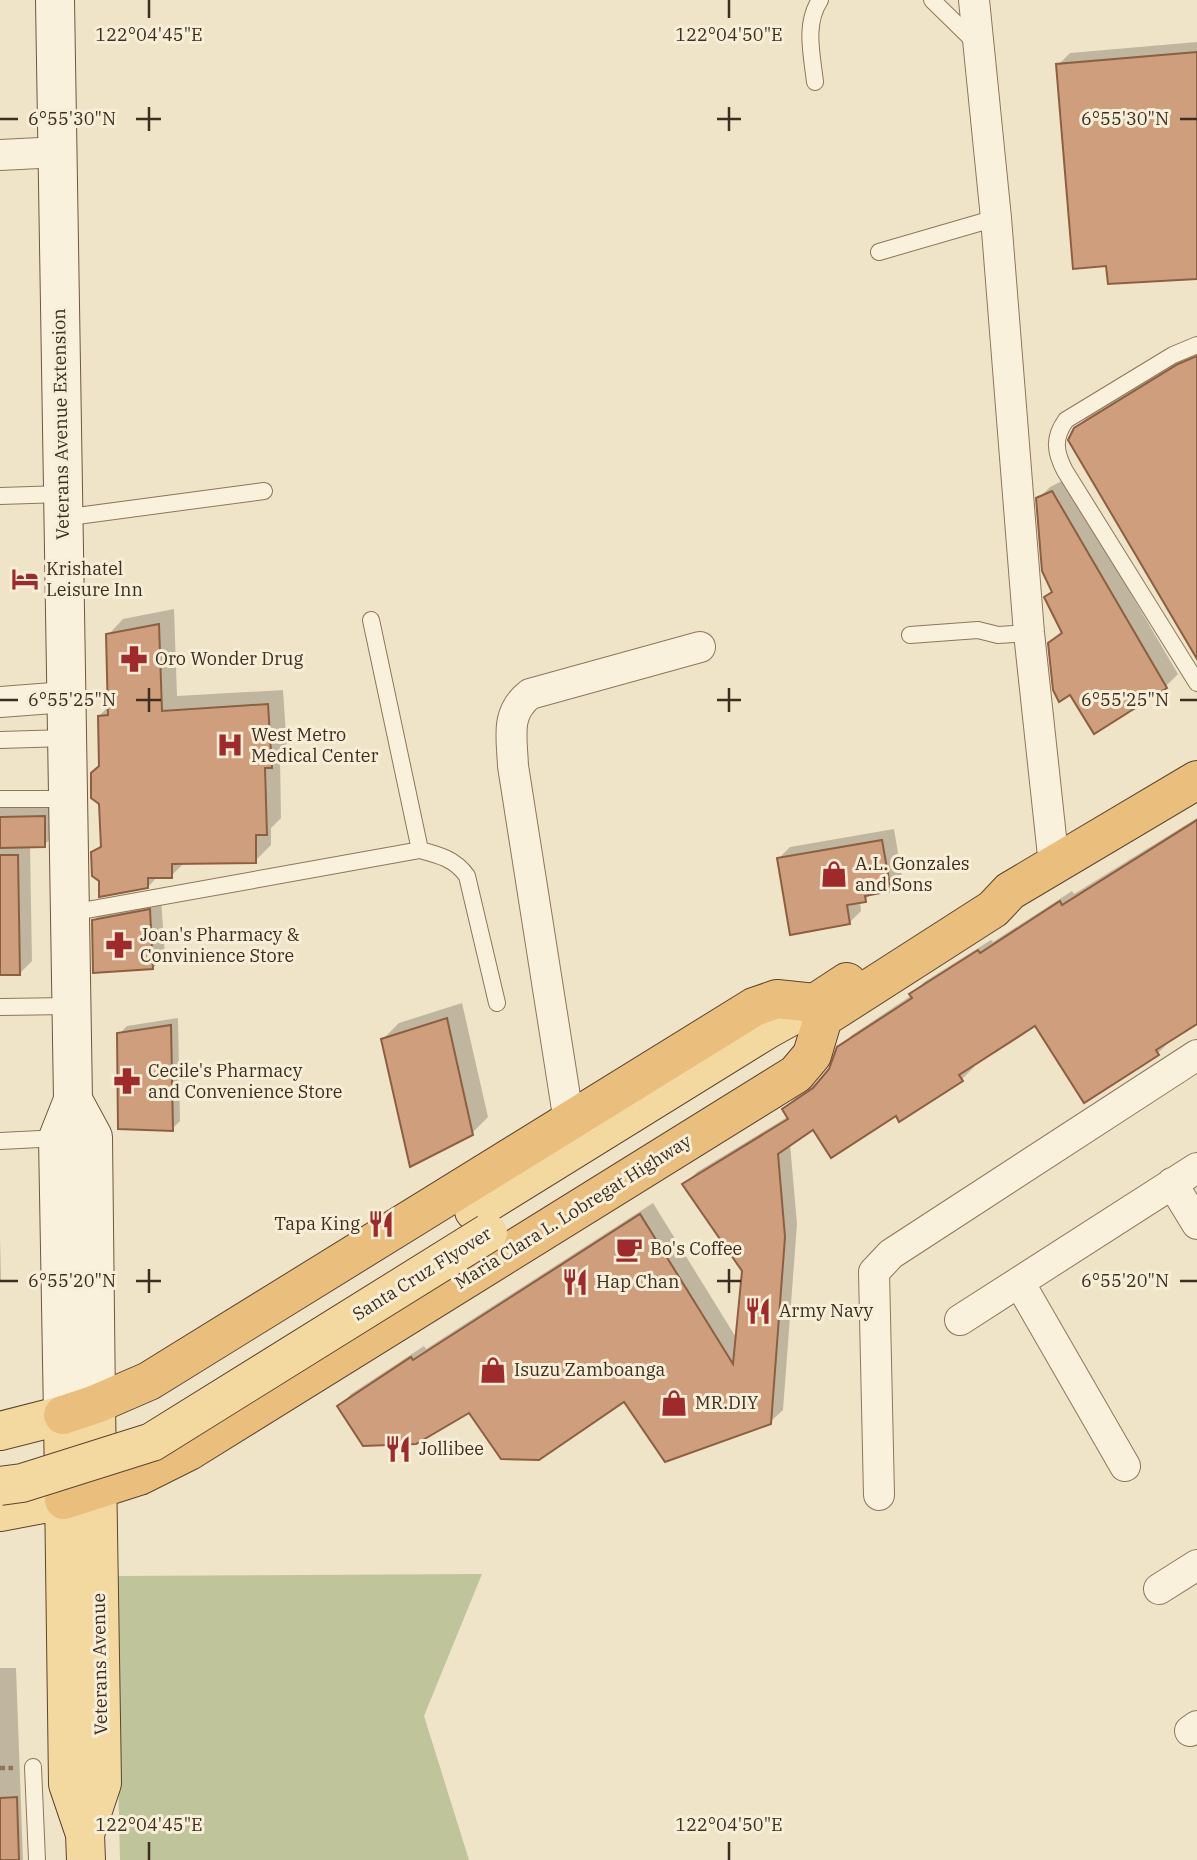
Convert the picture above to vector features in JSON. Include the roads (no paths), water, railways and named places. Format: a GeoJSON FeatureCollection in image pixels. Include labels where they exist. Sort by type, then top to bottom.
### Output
{"type":"FeatureCollection","features":[{"type":"Feature","properties":{"kind":"highway"},"geometry":{"type":"LineString","coordinates":[[80,1410],[149,1381],[181,1362],[754,1007],[777,999],[819,1010],[993,909],[1032,878],[1197,780]]}},
{"type":"Feature","properties":{"kind":"highway","name":"Maria Clara L. Lobregat Highway"},"geometry":{"type":"LineString","coordinates":[[81,1495],[162,1466],[796,1074],[812,1055],[819,1010]]}},
{"type":"Feature","properties":{"kind":"highway"},"geometry":{"type":"LineString","coordinates":[[405,1223],[446,1290]]}},
{"type":"Feature","properties":{"kind":"highway"},"geometry":{"type":"LineString","coordinates":[[292,1292],[335,1359]]}},
{"type":"Feature","properties":{"kind":"highway"},"geometry":{"type":"LineString","coordinates":[[181,1362],[223,1429]]}},
{"type":"Feature","properties":{"kind":"main road","name":"Veterans Avenue Extension"},"geometry":{"type":"LineString","coordinates":[[55,0],[65,697],[80,1410]]}},
{"type":"Feature","properties":{"kind":"main road","name":"Santa Cruz Flyover"},"geometry":{"type":"LineString","coordinates":[[0,1459],[16,1457],[140,1418],[781,1050],[819,1010]]}},
{"type":"Feature","properties":{"kind":"main road","name":"Santa Cruz Flyover"},"geometry":{"type":"LineString","coordinates":[[0,1486],[22,1483],[152,1441],[481,1222]]}},
{"type":"Feature","properties":{"kind":"main road"},"geometry":{"type":"LineString","coordinates":[[0,1431],[80,1410]]}},
{"type":"Feature","properties":{"kind":"main road","name":"Veterans Avenue"},"geometry":{"type":"LineString","coordinates":[[80,1410],[81,1495],[68,1784],[86,1847]]}},
{"type":"Feature","properties":{"kind":"main road"},"geometry":{"type":"LineString","coordinates":[[0,1512],[81,1495]]}},
{"type":"Feature","properties":{"kind":"street"},"geometry":{"type":"LineString","coordinates":[[974,0],[996,218],[1029,633],[1032,878]]}},
{"type":"Feature","properties":{"kind":"street"},"geometry":{"type":"LineString","coordinates":[[0,155],[59,152]]}},
{"type":"Feature","properties":{"kind":"street"},"geometry":{"type":"LineString","coordinates":[[569,1122],[513,766],[513,715],[519,703],[530,694],[700,647]]}},
{"type":"Feature","properties":{"kind":"street"},"geometry":{"type":"LineString","coordinates":[[0,702],[65,697]]}},
{"type":"Feature","properties":{"kind":"street"},"geometry":{"type":"LineString","coordinates":[[879,1495],[874,1272],[891,1254],[1197,1055]]}},
{"type":"Feature","properties":{"kind":"street"},"geometry":{"type":"LineString","coordinates":[[960,1320],[1197,1168]]}},
{"type":"Feature","properties":{"kind":"street"},"geometry":{"type":"LineString","coordinates":[[1172,1183],[1197,1224]]}},
{"type":"Feature","properties":{"kind":"street"},"geometry":{"type":"LineString","coordinates":[[1019,1282],[1125,1466]]}},
{"type":"Feature","properties":{"kind":"street"},"geometry":{"type":"LineString","coordinates":[[1159,1589],[1197,1565]]}},
{"type":"Feature","properties":{"kind":"lane"},"geometry":{"type":"LineString","coordinates":[[816,82],[809,36],[815,7],[820,0]]}},
{"type":"Feature","properties":{"kind":"lane"},"geometry":{"type":"LineString","coordinates":[[932,0],[978,44]]}},
{"type":"Feature","properties":{"kind":"lane"},"geometry":{"type":"LineString","coordinates":[[879,252],[996,218]]}},
{"type":"Feature","properties":{"kind":"lane"},"geometry":{"type":"LineString","coordinates":[[1197,345],[1173,355],[1066,420],[1057,433],[1057,446],[1058,458],[1065,471],[1197,683]]}},
{"type":"Feature","properties":{"kind":"lane"},"geometry":{"type":"LineString","coordinates":[[0,496],[62,506],[264,491]]}},
{"type":"Feature","properties":{"kind":"lane"},"geometry":{"type":"LineString","coordinates":[[371,620],[420,850]]}},
{"type":"Feature","properties":{"kind":"lane"},"geometry":{"type":"LineString","coordinates":[[910,635],[978,630],[998,635],[1029,633]]}},
{"type":"Feature","properties":{"kind":"lane"},"geometry":{"type":"LineString","coordinates":[[0,740],[66,738]]}},
{"type":"Feature","properties":{"kind":"lane"},"geometry":{"type":"LineString","coordinates":[[0,799],[67,799]]}},
{"type":"Feature","properties":{"kind":"lane"},"geometry":{"type":"LineString","coordinates":[[70,913],[420,850],[443,855],[467,876],[497,1003]]}},
{"type":"Feature","properties":{"kind":"lane"},"geometry":{"type":"LineString","coordinates":[[0,1007],[71,1006]]}},
{"type":"Feature","properties":{"kind":"lane"},"geometry":{"type":"LineString","coordinates":[[0,1141],[76,1137]]}},
{"type":"Feature","properties":{"kind":"lane"},"geometry":{"type":"LineString","coordinates":[[33,1767],[37,1860]]}},
{"type":"Feature","properties":{"kind":"place","name":"Krishatel Leisure Inn"},"geometry":{"type":"Point","coordinates":[25,579]}},
{"type":"Feature","properties":{"kind":"place","name":"Oro Wonder Drug"},"geometry":{"type":"Point","coordinates":[134,659]}},
{"type":"Feature","properties":{"kind":"place","name":"West Metro Medical Center"},"geometry":{"type":"Point","coordinates":[230,745]}},
{"type":"Feature","properties":{"kind":"place","name":"A.L. Gonzales and Sons"},"geometry":{"type":"Point","coordinates":[834,874]}},
{"type":"Feature","properties":{"kind":"place","name":"Joan's Pharmacy & Convinience Store"},"geometry":{"type":"Point","coordinates":[119,945]}},
{"type":"Feature","properties":{"kind":"place","name":"Cecile's Pharmacy and Convenience Store"},"geometry":{"type":"Point","coordinates":[127,1081]}},
{"type":"Feature","properties":{"kind":"place","name":"Tapa King"},"geometry":{"type":"Point","coordinates":[381,1224]}},
{"type":"Feature","properties":{"kind":"place","name":"Bo's Coffee"},"geometry":{"type":"Point","coordinates":[629,1249]}},
{"type":"Feature","properties":{"kind":"place","name":"Hap Chan"},"geometry":{"type":"Point","coordinates":[575,1282]}},
{"type":"Feature","properties":{"kind":"place","name":"Army Navy"},"geometry":{"type":"Point","coordinates":[758,1311]}},
{"type":"Feature","properties":{"kind":"place","name":"Isuzu Zamboanga"},"geometry":{"type":"Point","coordinates":[493,1370]}},
{"type":"Feature","properties":{"kind":"place","name":"MR.DIY"},"geometry":{"type":"Point","coordinates":[674,1403]}},
{"type":"Feature","properties":{"kind":"place","name":"Jollibee"},"geometry":{"type":"Point","coordinates":[398,1449]}}]}
